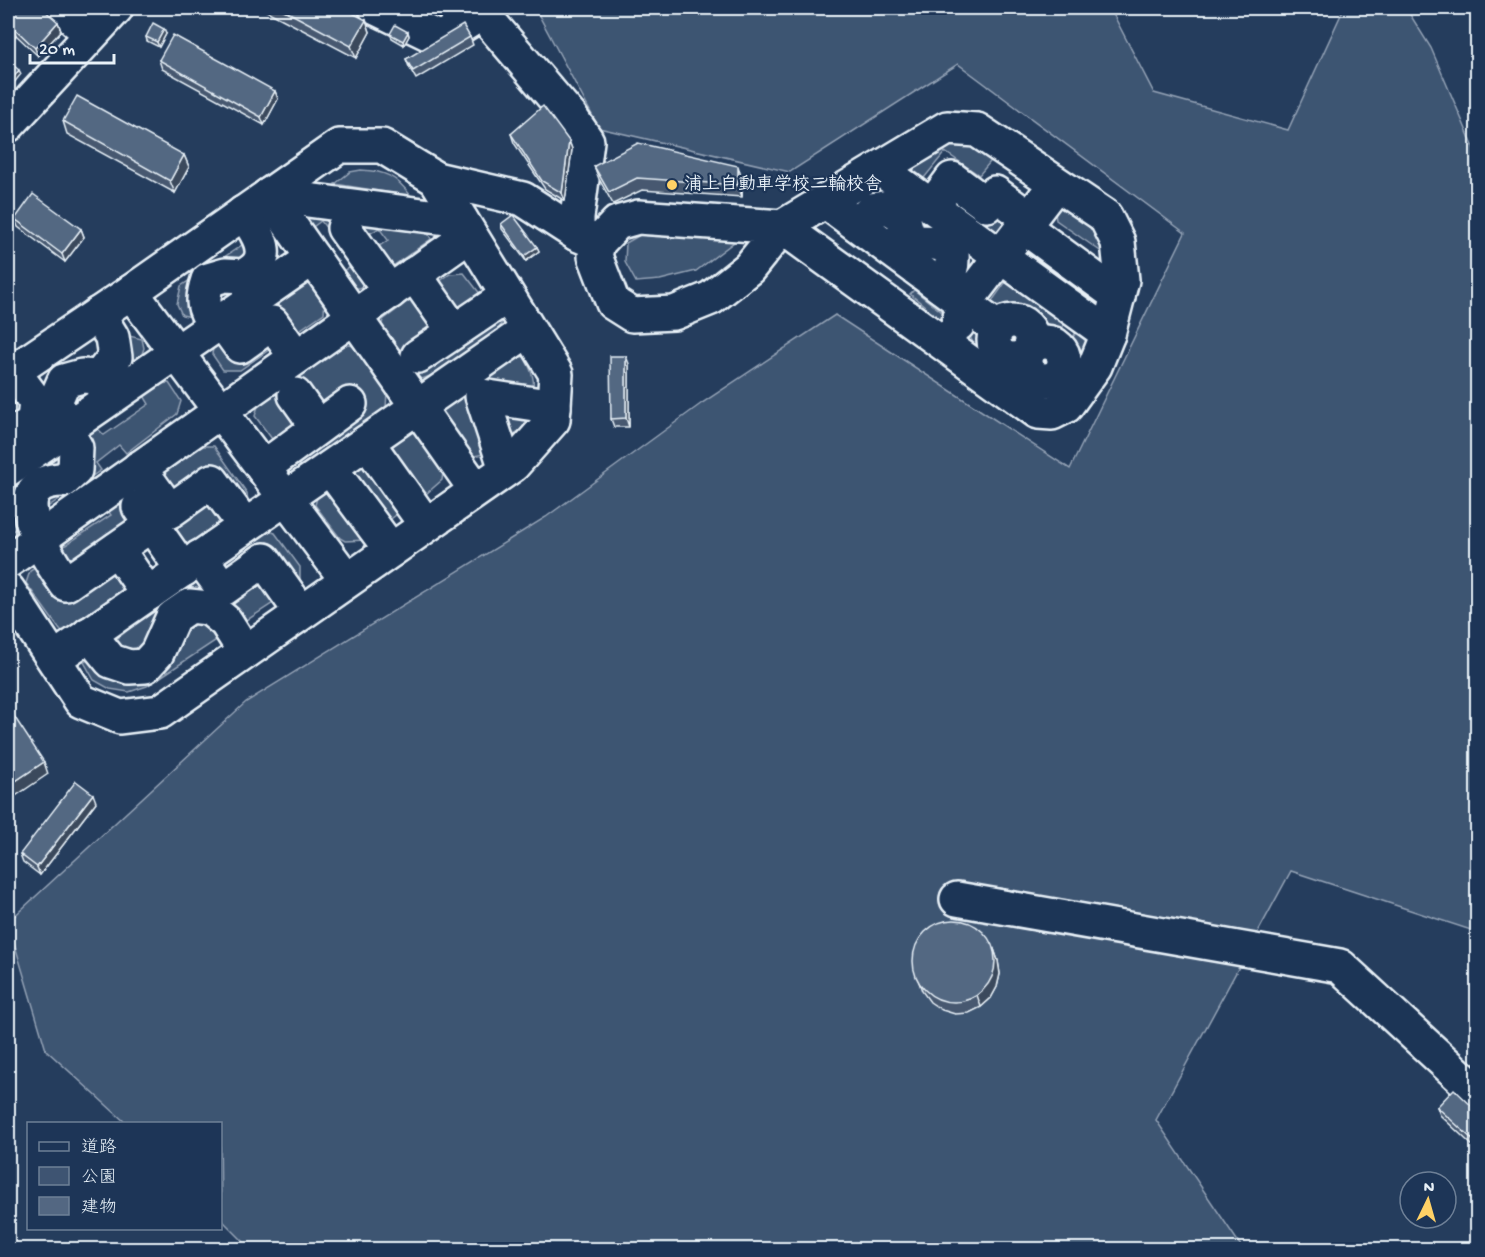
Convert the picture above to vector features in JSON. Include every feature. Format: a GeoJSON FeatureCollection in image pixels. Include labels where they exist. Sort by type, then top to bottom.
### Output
{"type":"FeatureCollection","features":[{"type":"Feature","properties":{"kind":"street"},"geometry":{"type":"LineString","coordinates":[[61,8],[91,34]]}},
{"type":"Feature","properties":{"kind":"street"},"geometry":{"type":"LineString","coordinates":[[8,125],[116,8]]}},
{"type":"Feature","properties":{"kind":"street"},"geometry":{"type":"LineString","coordinates":[[376,8],[440,39],[482,13],[570,116],[587,141],[588,238],[613,303],[632,315],[674,313],[711,298],[749,267],[782,227],[825,201],[880,169],[947,128],[977,130],[1105,216],[1118,242],[1119,284],[1108,334],[1095,366],[1055,366],[1026,355],[1014,360],[1002,356],[997,352],[993,340],[998,328],[825,201]]}},
{"type":"Feature","properties":{"kind":"street"},"geometry":{"type":"LineString","coordinates":[[8,431],[21,431],[34,420],[36,402],[10,373],[99,314],[339,146],[382,146],[436,179],[523,199],[588,238]]}},
{"type":"Feature","properties":{"kind":"street"},"geometry":{"type":"LineString","coordinates":[[858,225],[872,210],[880,207],[919,204],[952,180],[987,205],[995,193],[1012,154]]}},
{"type":"Feature","properties":{"kind":"street"},"geometry":{"type":"LineString","coordinates":[[950,349],[953,296],[952,252],[945,245],[920,243],[911,239],[905,232],[946,157],[979,182],[1012,154]]}},
{"type":"Feature","properties":{"kind":"street"},"geometry":{"type":"LineString","coordinates":[[880,169],[919,204],[1001,256],[1108,334]]}},
{"type":"Feature","properties":{"kind":"street"},"geometry":{"type":"LineString","coordinates":[[8,590],[81,701],[120,717],[160,712],[513,465],[554,420],[556,374],[436,179]]}},
{"type":"Feature","properties":{"kind":"street"},"geometry":{"type":"LineString","coordinates":[[953,296],[1001,256],[1056,184]]}},
{"type":"Feature","properties":{"kind":"street"},"geometry":{"type":"LineString","coordinates":[[995,193],[1119,284]]}},
{"type":"Feature","properties":{"kind":"street"},"geometry":{"type":"LineString","coordinates":[[256,204],[466,228]]}},
{"type":"Feature","properties":{"kind":"street"},"geometry":{"type":"LineString","coordinates":[[256,204],[313,258],[476,490]]}},
{"type":"Feature","properties":{"kind":"street"},"geometry":{"type":"LineString","coordinates":[[256,204],[262,255],[258,266],[245,276],[225,275],[208,280],[202,297],[206,313],[240,346],[272,323],[296,357]]}},
{"type":"Feature","properties":{"kind":"street"},"geometry":{"type":"LineString","coordinates":[[588,238],[617,223],[638,217],[782,227],[1038,412],[1052,413],[1066,406],[1055,366],[1081,314]]}},
{"type":"Feature","properties":{"kind":"street"},"geometry":{"type":"LineString","coordinates":[[8,561],[402,283],[466,228]]}},
{"type":"Feature","properties":{"kind":"street"},"geometry":{"type":"LineString","coordinates":[[361,238],[402,283],[454,332]]}},
{"type":"Feature","properties":{"kind":"street"},"geometry":{"type":"LineString","coordinates":[[8,469],[313,258]]}},
{"type":"Feature","properties":{"kind":"street"},"geometry":{"type":"LineString","coordinates":[[130,292],[347,580]]}},
{"type":"Feature","properties":{"kind":"street"},"geometry":{"type":"LineString","coordinates":[[418,356],[507,296]]}},
{"type":"Feature","properties":{"kind":"street"},"geometry":{"type":"LineString","coordinates":[[99,314],[112,337],[115,357],[99,377],[82,376],[64,381],[57,397],[60,433],[76,447],[75,470],[64,480],[43,480],[25,489],[19,503],[23,523],[66,584],[152,525]]}},
{"type":"Feature","properties":{"kind":"street"},"geometry":{"type":"LineString","coordinates":[[54,659],[528,330]]}},
{"type":"Feature","properties":{"kind":"street"},"geometry":{"type":"LineString","coordinates":[[296,395],[317,426]]}},
{"type":"Feature","properties":{"kind":"street"},"geometry":{"type":"LineString","coordinates":[[506,469],[482,396],[554,407]]}},
{"type":"Feature","properties":{"kind":"street"},"geometry":{"type":"LineString","coordinates":[[263,468],[317,426],[350,404]]}},
{"type":"Feature","properties":{"kind":"street"},"geometry":{"type":"LineString","coordinates":[[367,442],[426,525]]}},
{"type":"Feature","properties":{"kind":"street"},"geometry":{"type":"LineString","coordinates":[[330,468],[391,550]]}},
{"type":"Feature","properties":{"kind":"street"},"geometry":{"type":"LineString","coordinates":[[130,475],[152,525],[191,563],[223,589],[264,560],[301,612]]}},
{"type":"Feature","properties":{"kind":"street"},"geometry":{"type":"LineString","coordinates":[[130,475],[170,511],[212,480],[245,526]]}},
{"type":"Feature","properties":{"kind":"street"},"geometry":{"type":"LineString","coordinates":[[117,549],[148,594]]}},
{"type":"Feature","properties":{"kind":"street"},"geometry":{"type":"LineString","coordinates":[[89,634],[111,661],[129,668],[145,666],[157,654],[173,617],[189,606],[208,608],[226,622],[245,652]]}},
{"type":"Feature","properties":{"kind":"street"},"geometry":{"type":"LineString","coordinates":[[957,899],[1340,966],[1478,1093]]}},
{"type":"Feature","properties":{"kind":"green space"},"geometry":{"type":"Polygon","coordinates":[[[535,8],[1110,8],[1154,93],[1288,130],[1344,8],[1406,8],[1431,48],[1477,155],[1477,932],[1291,871],[1156,1120],[1243,1249],[251,1249],[222,1220],[222,1122],[125,1122],[46,1050],[8,922],[246,702],[546,517],[702,403],[835,315],[1070,469],[1185,233],[958,64],[790,172],[599,128],[535,8]]]}},
{"type":"Feature","properties":{"kind":"green space"},"geometry":{"type":"Polygon","coordinates":[[[961,140],[990,156],[990,162],[979,175],[945,152],[924,178],[918,178],[911,172],[914,163],[961,140]]]}},
{"type":"Feature","properties":{"kind":"green space"},"geometry":{"type":"Polygon","coordinates":[[[361,170],[383,173],[395,179],[411,196],[335,184],[350,172],[361,170]]]}},
{"type":"Feature","properties":{"kind":"green space"},"geometry":{"type":"Polygon","coordinates":[[[952,186],[1014,212],[1002,233],[992,233],[947,201],[952,186]]]}},
{"type":"Feature","properties":{"kind":"green space"},"geometry":{"type":"Polygon","coordinates":[[[1060,207],[1093,231],[1103,253],[1056,220],[1055,212],[1060,207]]]}},
{"type":"Feature","properties":{"kind":"green space"},"geometry":{"type":"Polygon","coordinates":[[[304,212],[425,233],[431,239],[390,268],[375,249],[388,240],[379,228],[361,239],[373,280],[360,288],[351,288],[339,274],[353,264],[321,221],[310,229],[302,218],[304,212]]]}},
{"type":"Feature","properties":{"kind":"green space"},"geometry":{"type":"Polygon","coordinates":[[[647,231],[738,239],[696,271],[660,280],[636,282],[625,262],[626,243],[647,231]]]}},
{"type":"Feature","properties":{"kind":"green space"},"geometry":{"type":"Polygon","coordinates":[[[248,241],[255,242],[197,318],[182,315],[177,304],[181,286],[248,241]]]}},
{"type":"Feature","properties":{"kind":"green space"},"geometry":{"type":"Polygon","coordinates":[[[1031,248],[1094,295],[1094,300],[1090,301],[1027,256],[1027,250],[1031,248]]]}},
{"type":"Feature","properties":{"kind":"green space"},"geometry":{"type":"Polygon","coordinates":[[[464,273],[481,295],[460,316],[436,284],[450,274],[464,273]]]}},
{"type":"Feature","properties":{"kind":"green space"},"geometry":{"type":"Polygon","coordinates":[[[306,282],[311,283],[325,298],[324,313],[295,333],[239,326],[306,282]]]}},
{"type":"Feature","properties":{"kind":"green space"},"geometry":{"type":"Polygon","coordinates":[[[1005,283],[1016,283],[1063,320],[1063,328],[1055,339],[1037,339],[1035,331],[1024,317],[1013,315],[998,319],[987,308],[1005,283]]]}},
{"type":"Feature","properties":{"kind":"green space"},"geometry":{"type":"Polygon","coordinates":[[[914,290],[947,316],[942,322],[925,311],[925,306],[910,294],[914,290]]]}},
{"type":"Feature","properties":{"kind":"green space"},"geometry":{"type":"Polygon","coordinates":[[[414,297],[502,322],[498,331],[422,379],[414,376],[381,327],[383,320],[414,297]]]}},
{"type":"Feature","properties":{"kind":"green space"},"geometry":{"type":"Polygon","coordinates":[[[974,326],[990,339],[993,351],[999,358],[1004,361],[1021,363],[1034,382],[1044,385],[1056,383],[1060,385],[1059,390],[1052,397],[1042,396],[977,349],[970,332],[974,326]]]}},
{"type":"Feature","properties":{"kind":"green space"},"geometry":{"type":"Polygon","coordinates":[[[1077,331],[1088,339],[1089,348],[1072,379],[1067,376],[1066,372],[1068,344],[1077,331]]]}},
{"type":"Feature","properties":{"kind":"green space"},"geometry":{"type":"Polygon","coordinates":[[[121,334],[142,339],[144,348],[141,357],[73,404],[64,396],[121,334]]]}},
{"type":"Feature","properties":{"kind":"green space"},"geometry":{"type":"Polygon","coordinates":[[[269,334],[276,345],[240,370],[223,370],[212,354],[214,343],[269,334]]]}},
{"type":"Feature","properties":{"kind":"green space"},"geometry":{"type":"Polygon","coordinates":[[[342,344],[354,346],[387,391],[386,408],[302,465],[294,466],[300,421],[281,441],[272,439],[255,416],[258,406],[342,344]]]}},
{"type":"Feature","properties":{"kind":"green space"},"geometry":{"type":"Polygon","coordinates":[[[517,356],[524,357],[529,366],[534,384],[533,394],[480,385],[489,453],[474,456],[465,453],[440,418],[442,410],[517,356]]]}},
{"type":"Feature","properties":{"kind":"green space"},"geometry":{"type":"Polygon","coordinates":[[[169,383],[181,401],[177,414],[126,453],[119,445],[96,463],[101,470],[33,517],[80,439],[96,427],[104,435],[149,404],[143,394],[158,384],[169,383]]]}},
{"type":"Feature","properties":{"kind":"green space"},"geometry":{"type":"Polygon","coordinates":[[[495,407],[531,413],[521,430],[512,435],[495,407]]]}},
{"type":"Feature","properties":{"kind":"green space"},"geometry":{"type":"Polygon","coordinates":[[[405,431],[416,433],[443,472],[442,480],[426,494],[414,493],[383,447],[405,431]]]}},
{"type":"Feature","properties":{"kind":"green space"},"geometry":{"type":"Polygon","coordinates":[[[203,446],[214,446],[247,493],[248,502],[243,508],[178,496],[160,473],[203,446]]]}},
{"type":"Feature","properties":{"kind":"green space"},"geometry":{"type":"Polygon","coordinates":[[[67,449],[69,465],[31,476],[16,489],[13,498],[18,527],[8,534],[8,489],[67,449]]]}},
{"type":"Feature","properties":{"kind":"green space"},"geometry":{"type":"Polygon","coordinates":[[[368,458],[400,512],[388,521],[348,472],[368,458]]]}},
{"type":"Feature","properties":{"kind":"green space"},"geometry":{"type":"Polygon","coordinates":[[[143,485],[211,495],[225,522],[179,550],[143,485]]]}},
{"type":"Feature","properties":{"kind":"green space"},"geometry":{"type":"Polygon","coordinates":[[[325,485],[365,540],[345,541],[340,538],[315,505],[318,494],[325,485]]]}},
{"type":"Feature","properties":{"kind":"green space"},"geometry":{"type":"Polygon","coordinates":[[[124,498],[142,523],[68,571],[55,552],[111,515],[107,509],[124,498]]]}},
{"type":"Feature","properties":{"kind":"green space"},"geometry":{"type":"Polygon","coordinates":[[[262,529],[275,533],[300,567],[300,584],[230,574],[217,560],[262,529]]]}},
{"type":"Feature","properties":{"kind":"green space"},"geometry":{"type":"Polygon","coordinates":[[[40,565],[107,569],[123,574],[125,591],[73,632],[60,630],[26,583],[30,571],[40,565]]]}},
{"type":"Feature","properties":{"kind":"green space"},"geometry":{"type":"Polygon","coordinates":[[[196,575],[254,575],[281,598],[244,622],[215,602],[139,658],[108,646],[196,575]]]}},
{"type":"Feature","properties":{"kind":"green space"},"geometry":{"type":"Polygon","coordinates":[[[196,615],[224,635],[147,686],[129,692],[110,689],[94,680],[84,662],[94,656],[108,670],[170,642],[196,615]]]}},
{"type":"Feature","properties":{"kind":"building"},"geometry":{"type":"Polygon","coordinates":[[[8,8],[42,8],[58,22],[35,48],[13,27],[8,34],[8,8]]]}},
{"type":"Feature","properties":{"kind":"building"},"geometry":{"type":"Polygon","coordinates":[[[280,8],[343,8],[366,20],[351,46],[280,8]]]}},
{"type":"Feature","properties":{"kind":"building"},"geometry":{"type":"Polygon","coordinates":[[[153,23],[164,29],[157,42],[146,37],[153,23]]]}},
{"type":"Feature","properties":{"kind":"building"},"geometry":{"type":"Polygon","coordinates":[[[395,25],[408,32],[403,41],[390,34],[395,25]]]}},
{"type":"Feature","properties":{"kind":"building"},"geometry":{"type":"Polygon","coordinates":[[[463,25],[470,37],[413,71],[406,59],[463,25]]]}},
{"type":"Feature","properties":{"kind":"building"},"geometry":{"type":"Polygon","coordinates":[[[173,35],[275,91],[261,117],[159,60],[173,35]]]}},
{"type":"Feature","properties":{"kind":"building"},"geometry":{"type":"Polygon","coordinates":[[[8,61],[19,70],[8,84],[8,61]]]}},
{"type":"Feature","properties":{"kind":"building"},"geometry":{"type":"Polygon","coordinates":[[[77,96],[184,155],[170,181],[63,121],[77,96]]]}},
{"type":"Feature","properties":{"kind":"building"},"geometry":{"type":"Polygon","coordinates":[[[543,106],[569,141],[562,193],[542,181],[511,134],[543,106]]]}},
{"type":"Feature","properties":{"kind":"building"},"geometry":{"type":"Polygon","coordinates":[[[638,143],[738,166],[738,185],[637,178],[609,192],[594,166],[638,143]]]}},
{"type":"Feature","properties":{"kind":"building"},"geometry":{"type":"Polygon","coordinates":[[[33,194],[81,229],[62,254],[15,219],[33,194]]]}},
{"type":"Feature","properties":{"kind":"building"},"geometry":{"type":"Polygon","coordinates":[[[513,215],[537,247],[524,256],[501,224],[513,215]]]}},
{"type":"Feature","properties":{"kind":"building"},"geometry":{"type":"Polygon","coordinates":[[[610,356],[626,356],[626,418],[611,419],[610,356]]]}},
{"type":"Feature","properties":{"kind":"building"},"geometry":{"type":"Polygon","coordinates":[[[8,707],[44,762],[8,786],[8,707]]]}},
{"type":"Feature","properties":{"kind":"building"},"geometry":{"type":"Polygon","coordinates":[[[76,781],[93,794],[37,867],[20,854],[76,781]]]}},
{"type":"Feature","properties":{"kind":"building"},"geometry":{"type":"Polygon","coordinates":[[[954,920],[970,923],[983,932],[992,945],[995,961],[992,977],[983,990],[970,999],[954,1002],[938,999],[925,990],[916,977],[913,961],[916,945],[925,932],[938,923],[954,920]]]}},
{"type":"Feature","properties":{"kind":"building"},"geometry":{"type":"Polygon","coordinates":[[[1454,1089],[1478,1112],[1478,1134],[1472,1139],[1437,1107],[1454,1089]]]}},
{"type":"Feature","properties":{"kind":"place","name":"浦上自動車学校二輪校舎"},"geometry":{"type":"Point","coordinates":[672,185]}}]}
